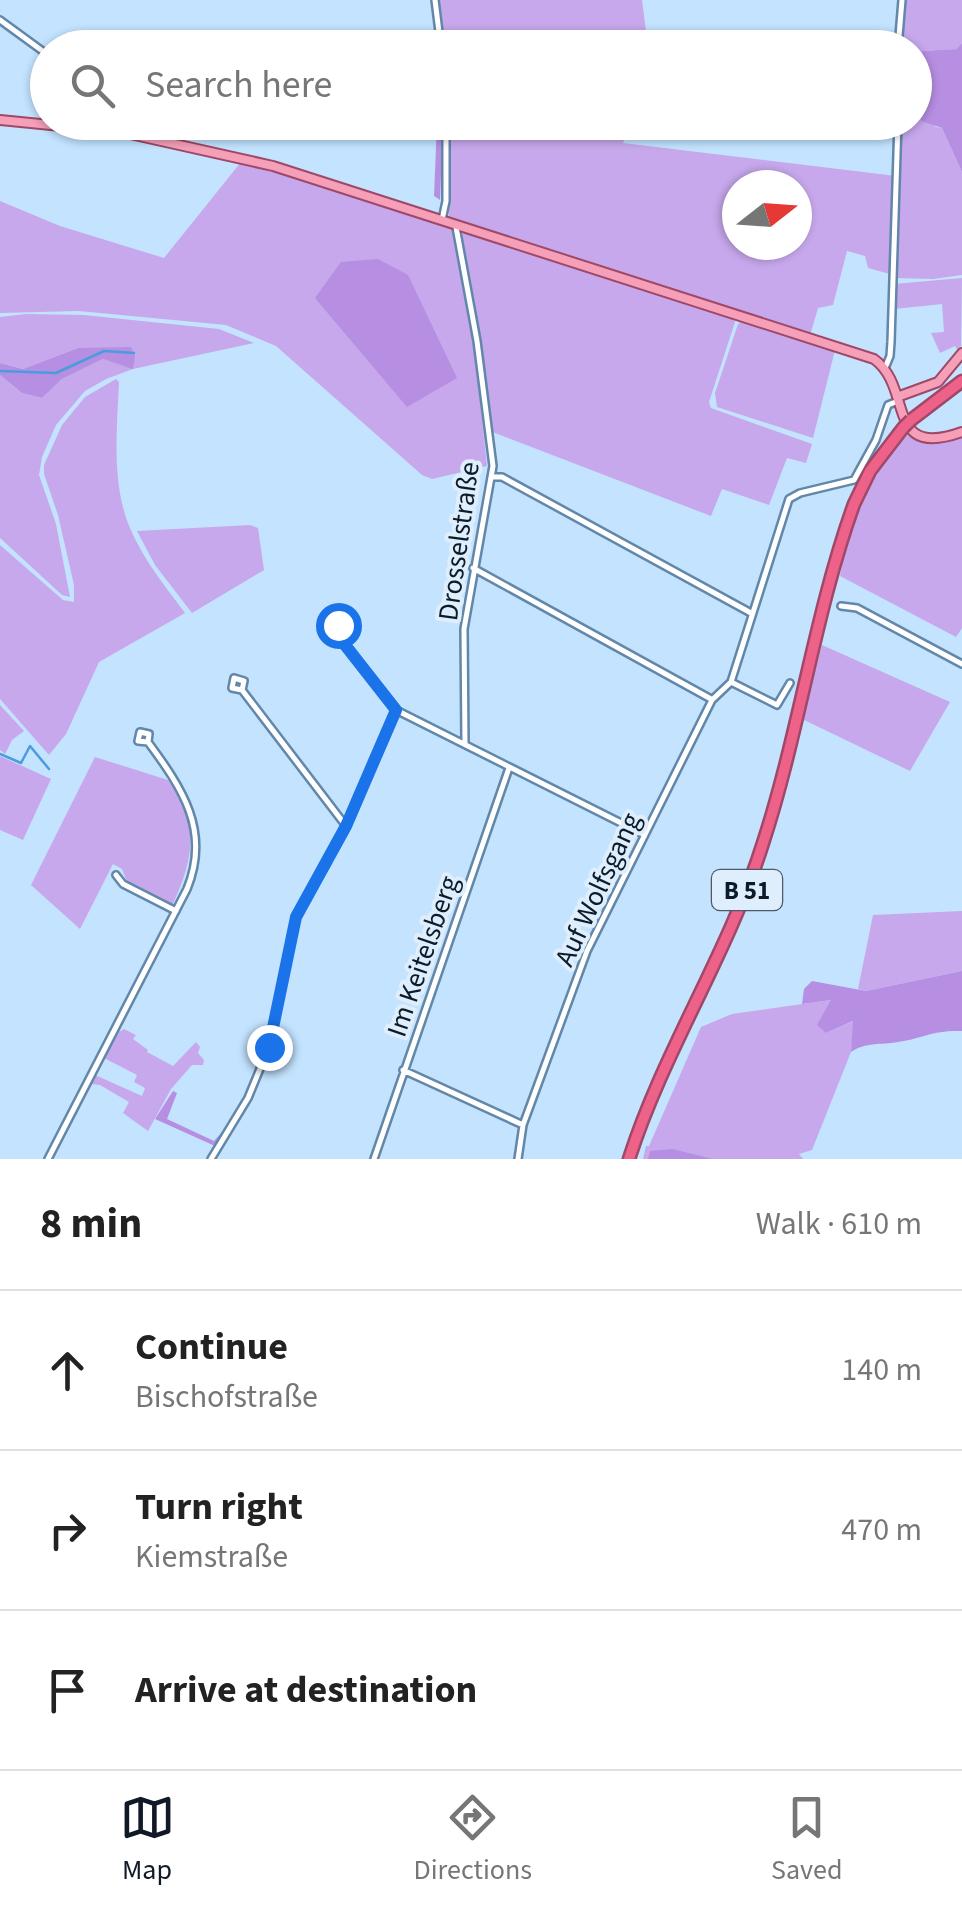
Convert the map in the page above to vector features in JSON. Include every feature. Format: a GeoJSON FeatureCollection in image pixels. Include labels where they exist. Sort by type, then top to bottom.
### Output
{"type":"FeatureCollection","features":[{"type":"Feature","properties":{"kind":"highway","name":"B 51"},"geometry":{"type":"LineString","coordinates":[[630,1159],[659,1081],[750,882],[782,780],[851,513],[870,470],[907,424],[962,381]]}},
{"type":"Feature","properties":{"kind":"highway"},"geometry":{"type":"LineString","coordinates":[[947,392],[962,392]]}},
{"type":"Feature","properties":{"kind":"main road"},"geometry":{"type":"LineString","coordinates":[[0,120],[30,122]]}},
{"type":"Feature","properties":{"kind":"main road"},"geometry":{"type":"LineString","coordinates":[[173,140],[274,166],[874,359],[884,368],[903,418],[922,437],[938,440],[962,432]]}},
{"type":"Feature","properties":{"kind":"main road"},"geometry":{"type":"LineString","coordinates":[[898,399],[938,382],[962,352]]}},
{"type":"Feature","properties":{"kind":"street"},"geometry":{"type":"LineString","coordinates":[[434,0],[439,30]]}},
{"type":"Feature","properties":{"kind":"street"},"geometry":{"type":"LineString","coordinates":[[900,30],[902,0]]}},
{"type":"Feature","properties":{"kind":"street"},"geometry":{"type":"LineString","coordinates":[[0,20],[30,42]]}},
{"type":"Feature","properties":{"kind":"street"},"geometry":{"type":"LineString","coordinates":[[442,223],[446,140]]}},
{"type":"Feature","properties":{"kind":"street"},"geometry":{"type":"LineString","coordinates":[[884,368],[890,356],[899,140]]}},
{"type":"Feature","properties":{"kind":"street","name":"Drosselstraße"},"geometry":{"type":"LineString","coordinates":[[456,227],[477,340],[493,466],[464,629],[466,744]]}},
{"type":"Feature","properties":{"kind":"street"},"geometry":{"type":"LineString","coordinates":[[790,683],[777,705],[731,682],[789,499],[800,492],[854,480],[886,408],[898,399]]}},
{"type":"Feature","properties":{"kind":"street"},"geometry":{"type":"LineString","coordinates":[[491,477],[502,476],[751,614]]}},
{"type":"Feature","properties":{"kind":"street"},"geometry":{"type":"LineString","coordinates":[[473,568],[712,700]]}},
{"type":"Feature","properties":{"kind":"street"},"geometry":{"type":"LineString","coordinates":[[841,606],[857,608],[962,664]]}},
{"type":"Feature","properties":{"kind":"street"},"geometry":{"type":"LineString","coordinates":[[338,636],[396,710],[643,834]]}},
{"type":"Feature","properties":{"kind":"street","name":"Auf Wolfsgang"},"geometry":{"type":"LineString","coordinates":[[518,1159],[523,1125],[587,952],[712,700],[731,682]]}},
{"type":"Feature","properties":{"kind":"street"},"geometry":{"type":"LineString","coordinates":[[242,690],[346,826]]}},
{"type":"Feature","properties":{"kind":"street"},"geometry":{"type":"LineString","coordinates":[[210,1159],[238,1116],[269,1047],[296,917],[346,826],[396,710]]}},
{"type":"Feature","properties":{"kind":"street"},"geometry":{"type":"LineString","coordinates":[[48,1159],[195,866],[197,832],[188,802],[148,742]]}},
{"type":"Feature","properties":{"kind":"street","name":"Im Keitelsberg"},"geometry":{"type":"LineString","coordinates":[[374,1159],[509,768]]}},
{"type":"Feature","properties":{"kind":"street"},"geometry":{"type":"LineString","coordinates":[[116,875],[123,884],[176,910]]}},
{"type":"Feature","properties":{"kind":"street"},"geometry":{"type":"LineString","coordinates":[[403,1070],[523,1125]]}},
{"type":"Feature","properties":{"kind":"shaded area"},"geometry":{"type":"Polygon","coordinates":[[[436,0],[642,0],[646,30],[441,30],[436,0]]]}},
{"type":"Feature","properties":{"kind":"shaded area"},"geometry":{"type":"Polygon","coordinates":[[[903,0],[962,0],[962,43],[958,49],[932,50],[932,30],[900,30],[903,0]]]}},
{"type":"Feature","properties":{"kind":"shaded area"},"geometry":{"type":"Polygon","coordinates":[[[962,43],[962,172],[942,128],[932,125],[932,50],[957,49],[962,43]]]}},
{"type":"Feature","properties":{"kind":"shaded area"},"geometry":{"type":"Polygon","coordinates":[[[932,124],[942,128],[962,172],[962,275],[894,278],[899,140],[932,140],[932,124]]]}},
{"type":"Feature","properties":{"kind":"shaded area"},"geometry":{"type":"Polygon","coordinates":[[[436,140],[442,140],[440,200],[434,196],[436,140]]]}},
{"type":"Feature","properties":{"kind":"shaded area"},"geometry":{"type":"Polygon","coordinates":[[[448,140],[624,140],[623,143],[896,176],[890,274],[868,268],[865,256],[847,251],[833,305],[818,308],[810,336],[449,221],[448,140]]]}},
{"type":"Feature","properties":{"kind":"shaded area"},"geometry":{"type":"Polygon","coordinates":[[[241,162],[294,175],[453,230],[472,328],[487,466],[432,479],[422,475],[276,346],[226,325],[79,311],[0,313],[0,201],[60,226],[164,258],[241,162]]]}},
{"type":"Feature","properties":{"kind":"shaded area"},"geometry":{"type":"Polygon","coordinates":[[[466,232],[733,317],[735,322],[709,402],[711,408],[812,444],[806,463],[787,458],[769,505],[722,489],[711,516],[490,431],[460,236],[466,232]]]}},
{"type":"Feature","properties":{"kind":"shaded area"},"geometry":{"type":"Polygon","coordinates":[[[378,259],[408,275],[457,378],[407,407],[315,298],[341,262],[378,259]]]}},
{"type":"Feature","properties":{"kind":"shaded area"},"geometry":{"type":"Polygon","coordinates":[[[962,278],[961,346],[958,351],[955,346],[940,353],[931,333],[944,332],[942,304],[894,309],[894,284],[962,278]]]}},
{"type":"Feature","properties":{"kind":"shaded area"},"geometry":{"type":"Polygon","coordinates":[[[84,315],[219,329],[254,343],[133,369],[106,379],[85,391],[56,425],[39,475],[56,524],[70,597],[62,595],[0,538],[0,375],[22,393],[42,398],[62,379],[103,359],[132,368],[78,348],[23,369],[0,363],[0,317],[84,315]]]}},
{"type":"Feature","properties":{"kind":"shaded area"},"geometry":{"type":"Polygon","coordinates":[[[743,320],[835,350],[813,438],[717,407],[715,393],[738,324],[743,320]]]}},
{"type":"Feature","properties":{"kind":"shaded area"},"geometry":{"type":"Polygon","coordinates":[[[131,347],[135,357],[133,369],[103,359],[62,379],[42,398],[22,393],[0,375],[0,363],[23,369],[78,348],[131,347]]]}},
{"type":"Feature","properties":{"kind":"shaded area"},"geometry":{"type":"Polygon","coordinates":[[[116,379],[118,475],[124,511],[141,551],[185,613],[99,662],[66,734],[49,755],[0,699],[0,545],[63,600],[74,602],[74,585],[44,465],[62,425],[85,397],[116,379]]]}},
{"type":"Feature","properties":{"kind":"shaded area"},"geometry":{"type":"Polygon","coordinates":[[[910,433],[936,443],[962,436],[962,628],[956,637],[840,576],[862,498],[882,463],[910,433]]]}},
{"type":"Feature","properties":{"kind":"shaded area"},"geometry":{"type":"Polygon","coordinates":[[[250,525],[258,528],[264,570],[192,613],[155,565],[137,531],[250,525]]]}},
{"type":"Feature","properties":{"kind":"shaded area"},"geometry":{"type":"Polygon","coordinates":[[[822,645],[950,702],[910,771],[802,719],[822,645]]]}},
{"type":"Feature","properties":{"kind":"shaded area"},"geometry":{"type":"Polygon","coordinates":[[[0,705],[24,731],[12,740],[5,754],[0,750],[0,705]]]}},
{"type":"Feature","properties":{"kind":"shaded area"},"geometry":{"type":"Polygon","coordinates":[[[0,756],[51,779],[23,840],[0,830],[0,756]]]}},
{"type":"Feature","properties":{"kind":"shaded area"},"geometry":{"type":"Polygon","coordinates":[[[95,757],[168,780],[185,811],[189,856],[170,905],[128,884],[122,869],[113,864],[80,929],[31,885],[95,757]]]}},
{"type":"Feature","properties":{"kind":"shaded area"},"geometry":{"type":"Polygon","coordinates":[[[962,911],[962,971],[866,991],[858,989],[873,915],[962,911]]]}},
{"type":"Feature","properties":{"kind":"shaded area"},"geometry":{"type":"Polygon","coordinates":[[[962,971],[962,1031],[868,1045],[851,1052],[853,1021],[826,1033],[817,1025],[831,1000],[802,1004],[804,989],[812,981],[866,991],[962,971]]]}},
{"type":"Feature","properties":{"kind":"shaded area"},"geometry":{"type":"Polygon","coordinates":[[[831,1000],[826,1033],[854,1021],[851,1052],[812,1150],[799,1154],[803,1159],[714,1159],[672,1149],[701,1159],[643,1159],[701,1027],[732,1014],[831,1000]]]}},
{"type":"Feature","properties":{"kind":"shaded area"},"geometry":{"type":"Polygon","coordinates":[[[124,1029],[136,1035],[133,1039],[147,1052],[173,1066],[196,1042],[204,1060],[203,1065],[192,1065],[171,1089],[148,1131],[123,1113],[129,1102],[91,1084],[95,1075],[142,1096],[145,1088],[134,1082],[137,1075],[104,1058],[115,1034],[124,1029]]]}},
{"type":"Feature","properties":{"kind":"shaded area"},"geometry":{"type":"Polygon","coordinates":[[[173,1091],[177,1093],[167,1119],[214,1141],[225,1129],[215,1146],[155,1119],[173,1091]]]}},
{"type":"Feature","properties":{"kind":"shaded area"},"geometry":{"type":"Polygon","coordinates":[[[673,1149],[714,1159],[648,1159],[650,1151],[673,1149]]]}},
{"type":"Feature","properties":{"kind":"waterway"},"geometry":{"type":"LineString","coordinates":[[0,371],[56,373],[104,351],[134,353]]}},
{"type":"Feature","properties":{"kind":"waterway"},"geometry":{"type":"LineString","coordinates":[[0,754],[21,763],[30,746],[49,769]]}},
{"type":"Feature","properties":{"kind":"route"},"geometry":{"type":"LineString","coordinates":[[269,1047],[296,917],[346,826],[396,710],[338,636],[338,625]]}}]}
